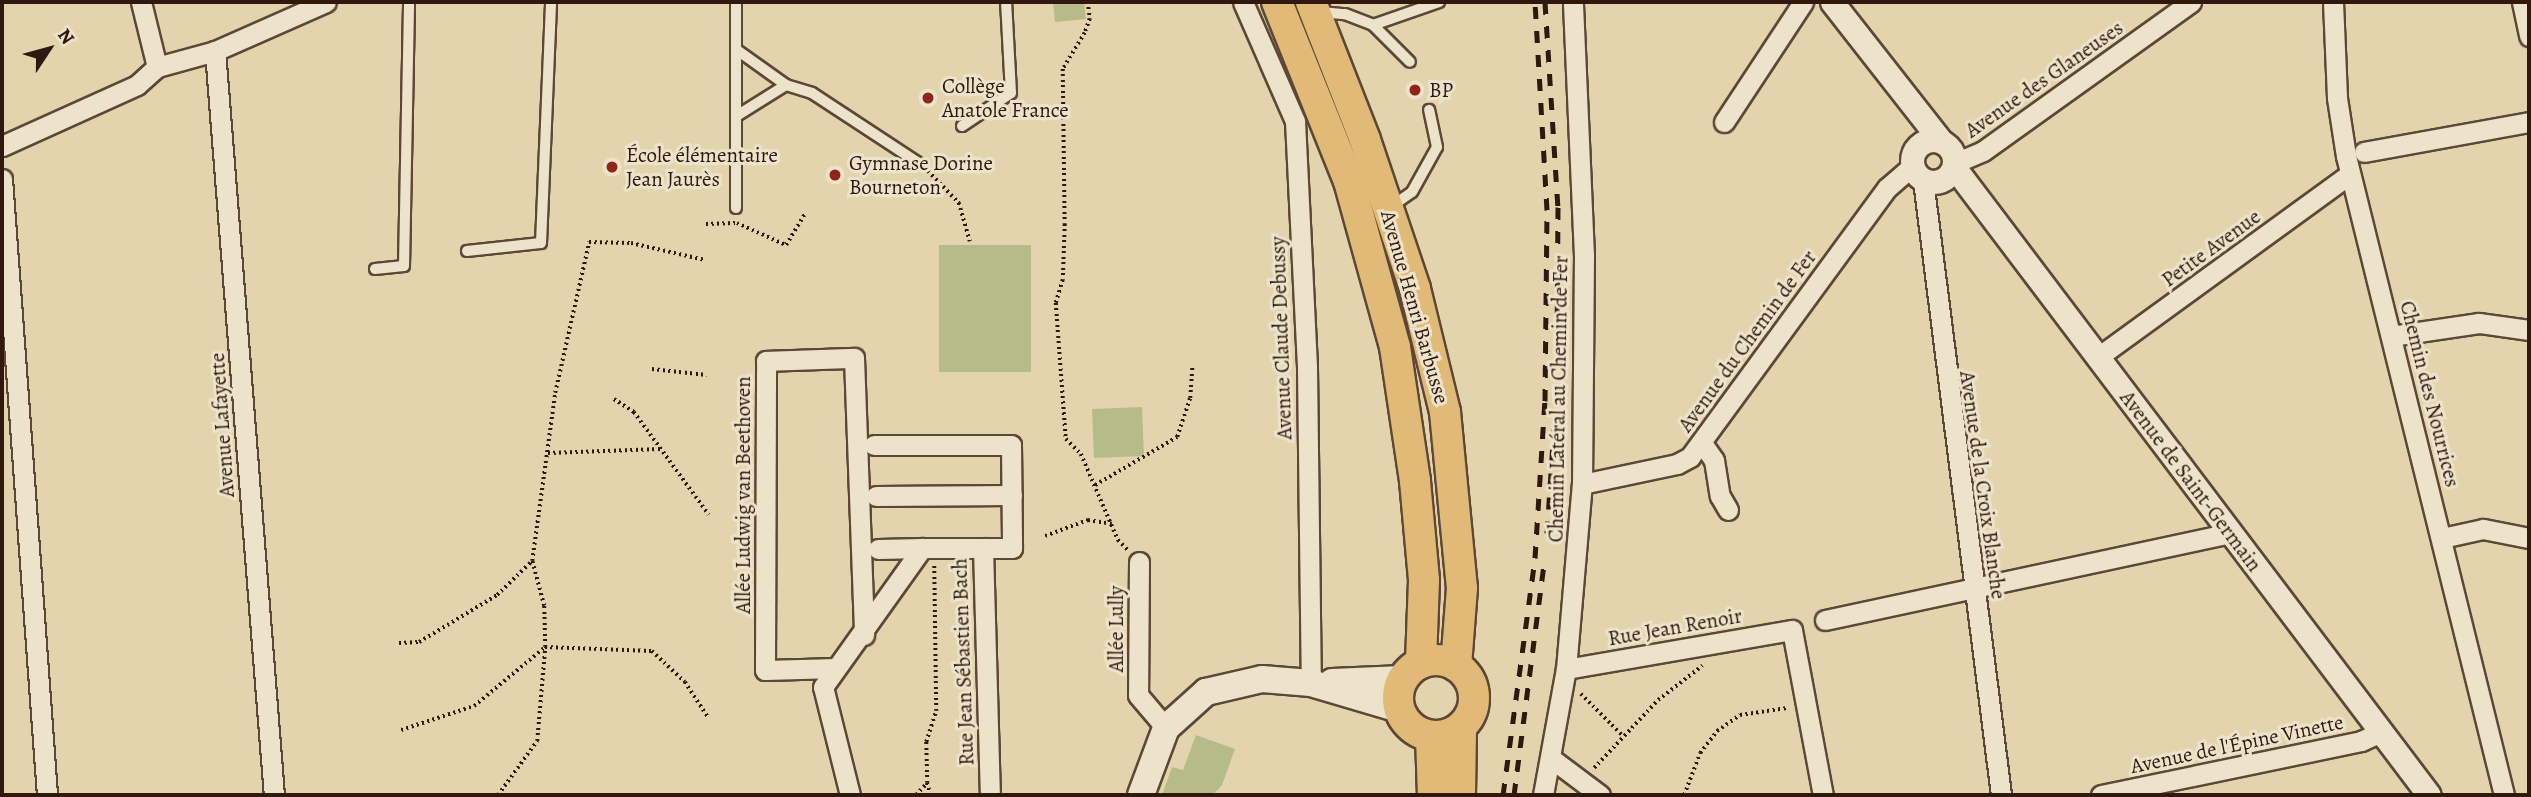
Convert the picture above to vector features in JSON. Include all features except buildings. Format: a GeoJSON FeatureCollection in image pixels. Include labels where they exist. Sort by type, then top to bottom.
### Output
{"type":"FeatureCollection","features":[{"type":"Feature","properties":{"kind":"main road","name":"Avenue Henri Barbusse"},"geometry":{"type":"LineString","coordinates":[[1277,2],[1349,181],[1395,347],[1424,580],[1412,671]]}},
{"type":"Feature","properties":{"kind":"main road","name":"Avenue Henri Barbusse"},"geometry":{"type":"LineString","coordinates":[[1314,7],[1415,289],[1445,412],[1461,576],[1456,666]]}},
{"type":"Feature","properties":{"kind":"main road"},"geometry":{"type":"LineString","coordinates":[[1315,684],[1412,671],[1445,661],[1456,666],[1472,684],[1474,696],[1473,708],[1461,728],[1460,795]]}},
{"type":"Feature","properties":{"kind":"main road"},"geometry":{"type":"LineString","coordinates":[[1399,709],[1412,671]]}},
{"type":"Feature","properties":{"kind":"main road"},"geometry":{"type":"LineString","coordinates":[[1141,795],[1166,728],[1206,692],[1262,679],[1315,684],[1399,709],[1411,727],[1431,736],[1461,728]]}},
{"type":"Feature","properties":{"kind":"main road"},"geometry":{"type":"LineString","coordinates":[[1431,736],[1433,795]]}},
{"type":"Feature","properties":{"kind":"street"},"geometry":{"type":"LineString","coordinates":[[141,2],[157,67]]}},
{"type":"Feature","properties":{"kind":"street"},"geometry":{"type":"LineString","coordinates":[[2,146],[137,85],[157,67],[215,51],[326,2]]}},
{"type":"Feature","properties":{"kind":"street","name":"Avenue Claude Debussy"},"geometry":{"type":"LineString","coordinates":[[1243,2],[1295,121],[1307,368],[1315,684]]}},
{"type":"Feature","properties":{"kind":"street","name":"Chemin Latéral au Chemin de Fer"},"geometry":{"type":"LineString","coordinates":[[1544,795],[1574,668],[1582,484],[1584,256],[1573,2]]}},
{"type":"Feature","properties":{"kind":"street"},"geometry":{"type":"LineString","coordinates":[[1724,122],[1802,2]]}},
{"type":"Feature","properties":{"kind":"street"},"geometry":{"type":"LineString","coordinates":[[1832,2],[1914,108],[1951,149],[1955,165],[1941,181],[1917,164]]}},
{"type":"Feature","properties":{"kind":"street","name":"Avenue des Glaneuses"},"geometry":{"type":"LineString","coordinates":[[1955,165],[1983,151],[2191,2]]}},
{"type":"Feature","properties":{"kind":"street","name":"Chemin des Nourrices"},"geometry":{"type":"LineString","coordinates":[[2333,2],[2337,98],[2350,174],[2504,795]]}},
{"type":"Feature","properties":{"kind":"street"},"geometry":{"type":"LineString","coordinates":[[2522,2],[2529,36]]}},
{"type":"Feature","properties":{"kind":"street","name":"Avenue Lafayette"},"geometry":{"type":"LineString","coordinates":[[215,51],[274,795]]}},
{"type":"Feature","properties":{"kind":"street"},"geometry":{"type":"LineString","coordinates":[[1914,108],[1917,164]]}},
{"type":"Feature","properties":{"kind":"street"},"geometry":{"type":"LineString","coordinates":[[2364,152],[2529,122]]}},
{"type":"Feature","properties":{"kind":"street"},"geometry":{"type":"LineString","coordinates":[[1917,164],[1928,140],[1941,141]]}},
{"type":"Feature","properties":{"kind":"street","name":"Avenue du Chemin de Fer"},"geometry":{"type":"LineString","coordinates":[[1582,484],[1677,464],[1702,443],[1887,188],[1917,164]]}},
{"type":"Feature","properties":{"kind":"street","name":"Avenue de la Croix Blanche"},"geometry":{"type":"LineString","coordinates":[[1917,164],[2001,795]]}},
{"type":"Feature","properties":{"kind":"street","name":"Avenue de Saint-Germain"},"geometry":{"type":"LineString","coordinates":[[1955,165],[2428,795]]}},
{"type":"Feature","properties":{"kind":"street","name":"Petite Avenue"},"geometry":{"type":"LineString","coordinates":[[2098,358],[2350,174]]}},
{"type":"Feature","properties":{"kind":"street"},"geometry":{"type":"LineString","coordinates":[[2,179],[47,795]]}},
{"type":"Feature","properties":{"kind":"street"},"geometry":{"type":"LineString","coordinates":[[2392,336],[2479,323],[2529,330]]}},
{"type":"Feature","properties":{"kind":"street","name":"Allée Ludwig van Beethoven"},"geometry":{"type":"LineString","coordinates":[[836,668],[765,670],[766,361],[854,358],[864,635]]}},
{"type":"Feature","properties":{"kind":"street"},"geometry":{"type":"LineString","coordinates":[[1702,443],[1714,460],[1720,496],[1728,510]]}},
{"type":"Feature","properties":{"kind":"street"},"geometry":{"type":"LineString","coordinates":[[874,445],[1011,445],[1012,548],[983,548]]}},
{"type":"Feature","properties":{"kind":"street"},"geometry":{"type":"LineString","coordinates":[[876,496],[1012,495]]}},
{"type":"Feature","properties":{"kind":"street"},"geometry":{"type":"LineString","coordinates":[[2442,538],[2483,529],[2529,538]]}},
{"type":"Feature","properties":{"kind":"street"},"geometry":{"type":"LineString","coordinates":[[1825,620],[2231,533]]}},
{"type":"Feature","properties":{"kind":"street"},"geometry":{"type":"LineString","coordinates":[[877,549],[928,548]]}},
{"type":"Feature","properties":{"kind":"street","name":"Rue Jean Sébastien Bach"},"geometry":{"type":"LineString","coordinates":[[850,795],[823,687],[928,548],[983,548],[990,795]]}},
{"type":"Feature","properties":{"kind":"street","name":"Allée Lully"},"geometry":{"type":"LineString","coordinates":[[1139,562],[1138,695],[1166,728]]}},
{"type":"Feature","properties":{"kind":"street","name":"Rue Jean Renoir"},"geometry":{"type":"LineString","coordinates":[[1574,668],[1792,630],[1806,705]]}},
{"type":"Feature","properties":{"kind":"street"},"geometry":{"type":"LineString","coordinates":[[1806,705],[1823,795]]}},
{"type":"Feature","properties":{"kind":"street","name":"Avenue de l'Épine Vinette"},"geometry":{"type":"LineString","coordinates":[[2101,795],[2361,741],[2381,732]]}},
{"type":"Feature","properties":{"kind":"street"},"geometry":{"type":"LineString","coordinates":[[1552,759],[1600,795]]}},
{"type":"Feature","properties":{"kind":"lane"},"geometry":{"type":"LineString","coordinates":[[375,270],[404,266],[409,2]]}},
{"type":"Feature","properties":{"kind":"lane"},"geometry":{"type":"LineString","coordinates":[[467,251],[541,243],[551,2]]}},
{"type":"Feature","properties":{"kind":"lane"},"geometry":{"type":"LineString","coordinates":[[736,2],[736,208]]}},
{"type":"Feature","properties":{"kind":"lane"},"geometry":{"type":"LineString","coordinates":[[962,126],[1011,93],[1006,2]]}},
{"type":"Feature","properties":{"kind":"lane"},"geometry":{"type":"LineString","coordinates":[[1373,25],[1440,2]]}},
{"type":"Feature","properties":{"kind":"lane"},"geometry":{"type":"LineString","coordinates":[[1314,7],[1345,14],[1373,25],[1410,62]]}},
{"type":"Feature","properties":{"kind":"lane"},"geometry":{"type":"LineString","coordinates":[[737,50],[786,85],[812,93],[917,162]]}},
{"type":"Feature","properties":{"kind":"lane"},"geometry":{"type":"LineString","coordinates":[[738,115],[786,85]]}},
{"type":"Feature","properties":{"kind":"lane"},"geometry":{"type":"LineString","coordinates":[[1388,209],[1412,192],[1437,147],[1429,110]]}},
{"type":"Feature","properties":{"kind":"path"},"geometry":{"type":"LineString","coordinates":[[1088,2],[1085,33],[1063,69],[1065,224],[1063,280],[1056,303],[1066,439],[1081,454],[1118,540],[1139,562]]}},
{"type":"Feature","properties":{"kind":"path"},"geometry":{"type":"LineString","coordinates":[[917,162],[959,203],[970,241]]}},
{"type":"Feature","properties":{"kind":"path"},"geometry":{"type":"LineString","coordinates":[[737,223],[786,245],[805,213]]}},
{"type":"Feature","properties":{"kind":"path"},"geometry":{"type":"LineString","coordinates":[[498,795],[537,741],[545,647],[544,606],[532,561],[555,393],[589,242],[631,243],[705,260]]}},
{"type":"Feature","properties":{"kind":"path"},"geometry":{"type":"LineString","coordinates":[[1095,485],[1177,437],[1190,398],[1192,368]]}},
{"type":"Feature","properties":{"kind":"path"},"geometry":{"type":"LineString","coordinates":[[652,369],[707,375]]}},
{"type":"Feature","properties":{"kind":"path"},"geometry":{"type":"LineString","coordinates":[[614,399],[634,412],[709,515]]}},
{"type":"Feature","properties":{"kind":"path"},"geometry":{"type":"LineString","coordinates":[[548,453],[661,449]]}},
{"type":"Feature","properties":{"kind":"path"},"geometry":{"type":"LineString","coordinates":[[1045,536],[1088,520],[1112,524]]}},
{"type":"Feature","properties":{"kind":"path"},"geometry":{"type":"LineString","coordinates":[[928,548],[936,711],[926,742],[927,783],[931,795]]}},
{"type":"Feature","properties":{"kind":"path"},"geometry":{"type":"LineString","coordinates":[[399,643],[419,642],[497,595],[532,561]]}},
{"type":"Feature","properties":{"kind":"path"},"geometry":{"type":"LineString","coordinates":[[1583,783],[1622,734],[1702,666],[1700,646]]}},
{"type":"Feature","properties":{"kind":"path"},"geometry":{"type":"LineString","coordinates":[[401,730],[474,706],[545,647],[652,651],[685,682],[708,716]]}},
{"type":"Feature","properties":{"kind":"path"},"geometry":{"type":"LineString","coordinates":[[1574,668],[1579,692],[1622,734]]}},
{"type":"Feature","properties":{"kind":"path"},"geometry":{"type":"LineString","coordinates":[[1684,795],[1700,753],[1717,731],[1740,715],[1806,705]]}},
{"type":"Feature","properties":{"kind":"path"},"geometry":{"type":"LineString","coordinates":[[916,795],[927,783]]}},
{"type":"Feature","properties":{"kind":"green space"},"geometry":{"type":"Polygon","coordinates":[[[1053,2],[1084,2],[1086,19],[1055,22],[1053,2]]]}},
{"type":"Feature","properties":{"kind":"green space"},"geometry":{"type":"Polygon","coordinates":[[[939,245],[1031,245],[1031,372],[939,372],[939,245]]]}},
{"type":"Feature","properties":{"kind":"green space"},"geometry":{"type":"Polygon","coordinates":[[[1142,407],[1144,456],[1094,458],[1092,409],[1142,407]]]}},
{"type":"Feature","properties":{"kind":"green space"},"geometry":{"type":"Polygon","coordinates":[[[1196,735],[1235,749],[1222,785],[1213,795],[1162,795],[1172,767],[1183,770],[1196,735]]]}},
{"type":"Feature","properties":{"kind":"railway"},"geometry":{"type":"LineString","coordinates":[[1503,795],[1535,558],[1545,401],[1547,210],[1535,2]]}},
{"type":"Feature","properties":{"kind":"railway"},"geometry":{"type":"LineString","coordinates":[[1545,2],[1558,207],[1557,348]]}},
{"type":"Feature","properties":{"kind":"railway"},"geometry":{"type":"LineString","coordinates":[[1547,533],[1554,428]]}},
{"type":"Feature","properties":{"kind":"railway"},"geometry":{"type":"LineString","coordinates":[[1514,795],[1544,564]]}},
{"type":"Feature","properties":{"kind":"place","name":"BP"},"geometry":{"type":"Point","coordinates":[1415,90]}},
{"type":"Feature","properties":{"kind":"place","name":"Collège Anatole France"},"geometry":{"type":"Point","coordinates":[928,98]}},
{"type":"Feature","properties":{"kind":"place","name":"École élémentaire Jean Jaurès"},"geometry":{"type":"Point","coordinates":[612,167]}},
{"type":"Feature","properties":{"kind":"place","name":"Gymnase Dorine Bourneton"},"geometry":{"type":"Point","coordinates":[835,175]}}]}
